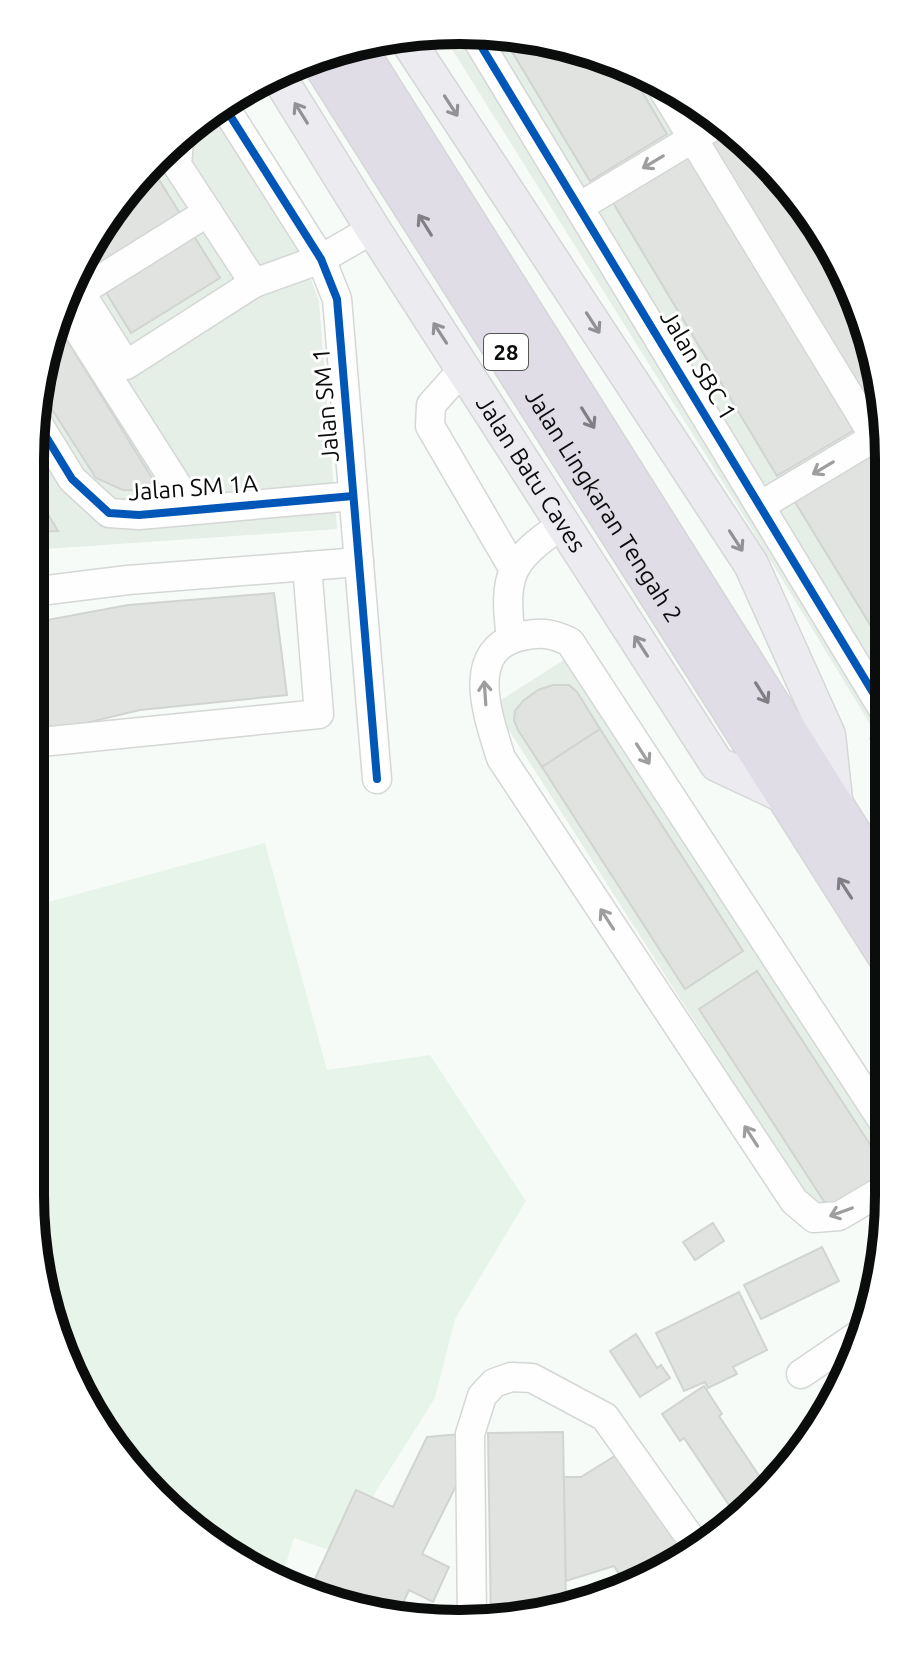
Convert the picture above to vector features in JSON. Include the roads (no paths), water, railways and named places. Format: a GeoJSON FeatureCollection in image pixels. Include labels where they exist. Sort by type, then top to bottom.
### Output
{"type":"FeatureCollection","features":[{"type":"Feature","properties":{"kind":"highway","name":"Jalan Lingkaran Tengah 2"},"geometry":{"type":"LineString","coordinates":[[360,56],[705,637],[787,797],[875,935]]}},
{"type":"Feature","properties":{"kind":"highway","name":"Jalan Lingkaran Tengah 2"},"geometry":{"type":"LineString","coordinates":[[325,66],[705,637],[836,811],[875,872]]}},
{"type":"Feature","properties":{"kind":"main road"},"geometry":{"type":"LineString","coordinates":[[412,47],[751,564],[828,735],[836,811]]}},
{"type":"Feature","properties":{"kind":"main road","name":"Jalan Batu Caves"},"geometry":{"type":"LineString","coordinates":[[283,84],[717,764],[787,797]]}},
{"type":"Feature","properties":{"kind":"street","name":"Jalan SBC 1"},"geometry":{"type":"LineString","coordinates":[[480,45],[875,696]]}},
{"type":"Feature","properties":{"kind":"street"},"geometry":{"type":"LineString","coordinates":[[671,102],[873,427]]}},
{"type":"Feature","properties":{"kind":"street","name":"Jalan SM 1"},"geometry":{"type":"LineString","coordinates":[[229,114],[321,259],[337,299],[377,779]]}},
{"type":"Feature","properties":{"kind":"street"},"geometry":{"type":"LineString","coordinates":[[579,207],[710,128]]}},
{"type":"Feature","properties":{"kind":"street"},"geometry":{"type":"LineString","coordinates":[[178,155],[177,165],[254,283]]}},
{"type":"Feature","properties":{"kind":"street"},"geometry":{"type":"LineString","coordinates":[[83,284],[208,212]]}},
{"type":"Feature","properties":{"kind":"street"},"geometry":{"type":"LineString","coordinates":[[77,299],[126,365],[254,283],[321,259],[373,229]]}},
{"type":"Feature","properties":{"kind":"street"},"geometry":{"type":"LineString","coordinates":[[76,300],[193,510]]}},
{"type":"Feature","properties":{"kind":"street"},"geometry":{"type":"LineString","coordinates":[[463,369],[431,405],[430,426],[513,568]]}},
{"type":"Feature","properties":{"kind":"street","name":"Jalan SM 1A"},"geometry":{"type":"LineString","coordinates":[[45,435],[72,479],[109,513],[139,515],[353,496]]}},
{"type":"Feature","properties":{"kind":"street"},"geometry":{"type":"LineString","coordinates":[[760,506],[874,445]]}},
{"type":"Feature","properties":{"kind":"street"},"geometry":{"type":"LineString","coordinates":[[511,639],[507,602],[513,568],[530,546],[563,524]]}},
{"type":"Feature","properties":{"kind":"street"},"geometry":{"type":"LineString","coordinates":[[44,590],[128,580],[359,562]]}},
{"type":"Feature","properties":{"kind":"street"},"geometry":{"type":"LineString","coordinates":[[44,742],[319,714],[307,566]]}},
{"type":"Feature","properties":{"kind":"street"},"geometry":{"type":"LineString","coordinates":[[875,1109],[570,642],[552,633],[511,639],[489,658],[484,677],[486,711],[501,758],[794,1201],[814,1218],[839,1216],[875,1195]]}},
{"type":"Feature","properties":{"kind":"street"},"geometry":{"type":"LineString","coordinates":[[801,1374],[848,1342]]}},
{"type":"Feature","properties":{"kind":"street"},"geometry":{"type":"LineString","coordinates":[[472,1610],[470,1434],[482,1396],[494,1383],[511,1377],[532,1378],[605,1417],[691,1539]]}}]}
